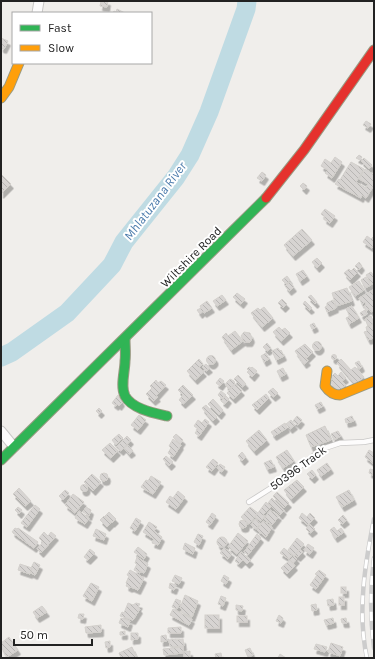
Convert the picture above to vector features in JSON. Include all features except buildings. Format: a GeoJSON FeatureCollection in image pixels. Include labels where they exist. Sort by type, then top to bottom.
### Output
{"type":"FeatureCollection","features":[{"type":"Feature","properties":{"kind":"street"},"geometry":{"type":"LineString","coordinates":[[37,12],[39,1]]}},
{"type":"Feature","properties":{"kind":"street","name":"Wiltshire Road"},"geometry":{"type":"LineString","coordinates":[[1,460],[258,207],[276,187],[310,143],[374,50]]}},
{"type":"Feature","properties":{"kind":"street"},"geometry":{"type":"LineString","coordinates":[[1,98],[9,87],[19,64]]}},
{"type":"Feature","properties":{"kind":"street"},"geometry":{"type":"LineString","coordinates":[[125,339],[124,395],[135,405],[167,416]]}},
{"type":"Feature","properties":{"kind":"street"},"geometry":{"type":"LineString","coordinates":[[327,371],[324,386],[331,394],[335,396],[374,381]]}},
{"type":"Feature","properties":{"kind":"street"},"geometry":{"type":"LineString","coordinates":[[1,431],[14,447]]}},
{"type":"Feature","properties":{"kind":"lane","name":"50396 Track"},"geometry":{"type":"LineString","coordinates":[[249,502],[286,478],[322,449],[340,443],[374,440]]}},
{"type":"Feature","properties":{"kind":"waterway","name":"Mhlatuzana River"},"geometry":{"type":"LineString","coordinates":[[1,357],[12,352],[67,313],[112,265],[124,242],[176,177],[190,155],[209,112],[246,9],[247,1]]}},
{"type":"Feature","properties":{"kind":"railway"},"geometry":{"type":"LineString","coordinates":[[367,658],[364,641],[362,606],[365,571],[374,519]]}},
{"type":"Feature","properties":{"kind":"railway"},"geometry":{"type":"LineString","coordinates":[[374,558],[371,603],[374,648]]}},
{"type":"Feature","properties":{"kind":"traffic: fast"},"geometry":{"type":"LineString","coordinates":[[1,460],[266,198]]}},
{"type":"Feature","properties":{"kind":"traffic: fast"},"geometry":{"type":"LineString","coordinates":[[125,339],[123,383],[125,396],[138,407],[150,412],[167,416]]}},
{"type":"Feature","properties":{"kind":"traffic: slow"},"geometry":{"type":"LineString","coordinates":[[1,98],[9,87],[19,64]]}},
{"type":"Feature","properties":{"kind":"traffic: slow"},"geometry":{"type":"LineString","coordinates":[[327,371],[325,386],[333,394],[340,395],[374,381]]}},
{"type":"Feature","properties":{"kind":"traffic: jam"},"geometry":{"type":"LineString","coordinates":[[266,198],[304,150],[374,50]]}}]}
